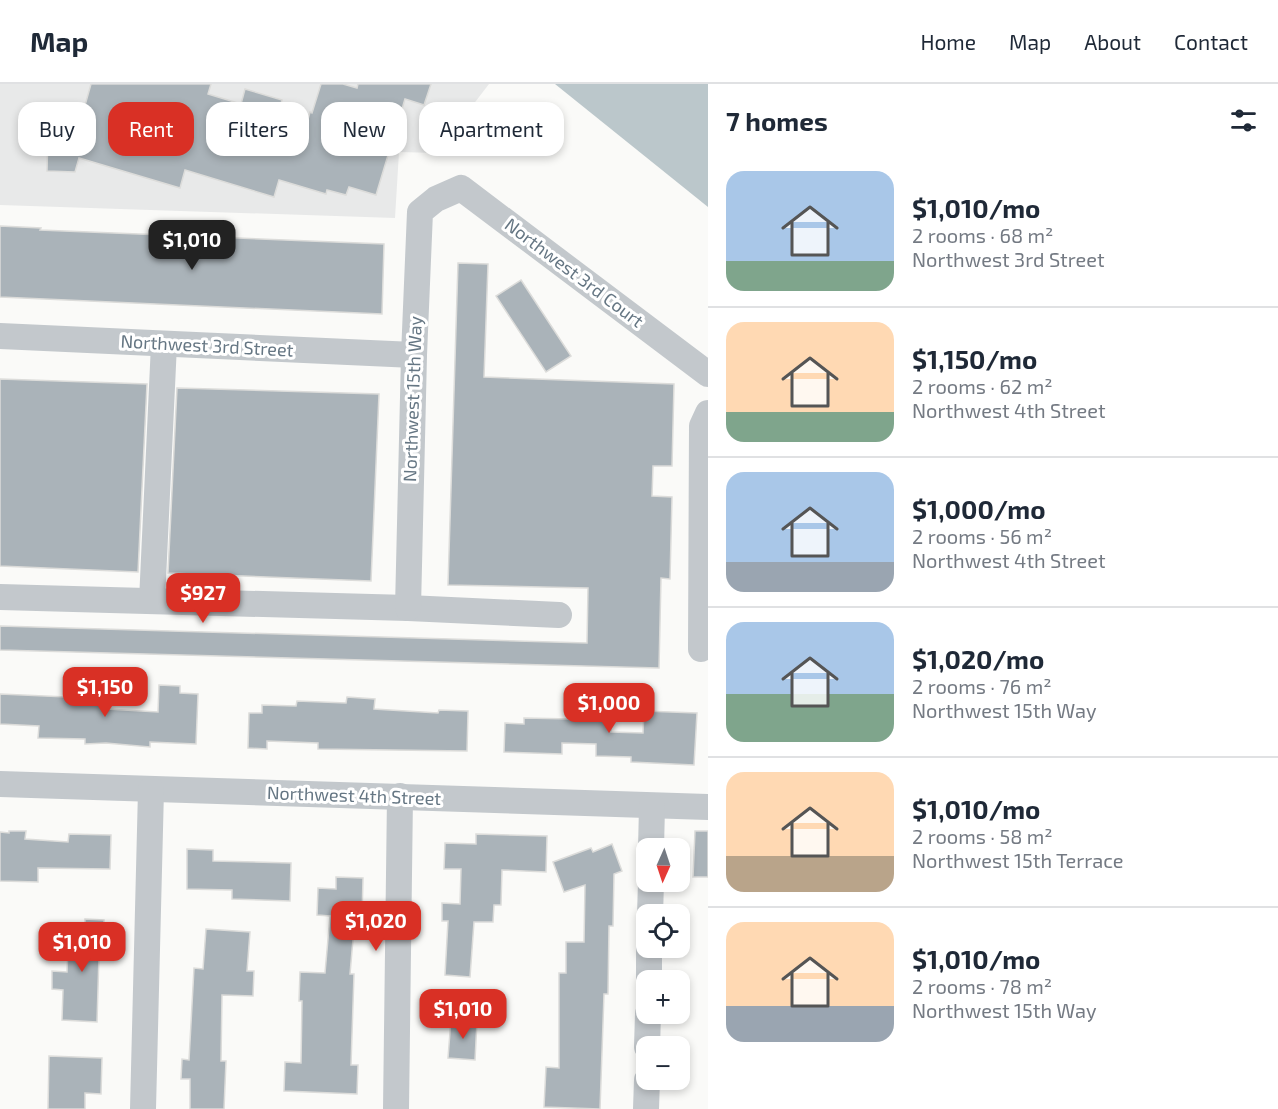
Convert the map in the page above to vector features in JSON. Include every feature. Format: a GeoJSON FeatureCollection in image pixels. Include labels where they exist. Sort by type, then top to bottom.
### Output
{"type":"FeatureCollection","features":[{"type":"Feature","properties":{"kind":"street","name":"Northwest 3rd Court"},"geometry":{"type":"LineString","coordinates":[[436,199],[461,188],[708,374]]}},
{"type":"Feature","properties":{"kind":"street","name":"Northwest 15th Way"},"geometry":{"type":"LineString","coordinates":[[408,608],[420,212],[436,199]]}},
{"type":"Feature","properties":{"kind":"street","name":"Northwest 3rd Street"},"geometry":{"type":"LineString","coordinates":[[0,336],[414,355]]}},
{"type":"Feature","properties":{"kind":"street"},"geometry":{"type":"LineString","coordinates":[[153,601],[164,344]]}},
{"type":"Feature","properties":{"kind":"street"},"geometry":{"type":"LineString","coordinates":[[701,649],[702,426],[708,414]]}},
{"type":"Feature","properties":{"kind":"street"},"geometry":{"type":"LineString","coordinates":[[0,597],[408,608],[559,615]]}},
{"type":"Feature","properties":{"kind":"street","name":"Northwest 4th Street"},"geometry":{"type":"LineString","coordinates":[[0,784],[708,807]]}},
{"type":"Feature","properties":{"kind":"street"},"geometry":{"type":"LineString","coordinates":[[143,1109],[151,790]]}},
{"type":"Feature","properties":{"kind":"street"},"geometry":{"type":"LineString","coordinates":[[396,1109],[400,796]]}},
{"type":"Feature","properties":{"kind":"street"},"geometry":{"type":"LineString","coordinates":[[651,838],[652,806]]}},
{"type":"Feature","properties":{"kind":"street"},"geometry":{"type":"LineString","coordinates":[[646,1109],[647,1090]]}},
{"type":"Feature","properties":{"kind":"shaded area"},"geometry":{"type":"Polygon","coordinates":[[[0,84],[489,84],[475,102],[419,102],[419,153],[407,152],[407,102],[321,102],[321,156],[399,156],[395,218],[0,205],[0,84]]]}},
{"type":"Feature","properties":{"kind":"shaded area"},"geometry":{"type":"Polygon","coordinates":[[[555,84],[708,84],[708,207],[555,84]]]}},
{"type":"Feature","properties":{"kind":"building"},"geometry":{"type":"Polygon","coordinates":[[[91,84],[211,84],[208,94],[234,102],[206,102],[206,156],[309,156],[309,116],[310,112],[312,113],[321,84],[343,84],[357,88],[358,84],[431,84],[425,102],[419,103],[405,99],[404,102],[321,102],[321,156],[388,156],[376,195],[349,187],[346,195],[327,190],[326,194],[279,180],[274,197],[185,170],[180,188],[79,158],[75,172],[47,171],[47,156],[96,156],[96,102],[86,102],[91,84]]]}},
{"type":"Feature","properties":{"kind":"building"},"geometry":{"type":"Polygon","coordinates":[[[245,89],[282,100],[281,102],[242,102],[245,89]]]}},
{"type":"Feature","properties":{"kind":"building"},"geometry":{"type":"Polygon","coordinates":[[[0,226],[41,228],[40,230],[384,244],[382,314],[0,297],[0,226]]]}},
{"type":"Feature","properties":{"kind":"building"},"geometry":{"type":"Polygon","coordinates":[[[458,263],[488,264],[484,377],[674,384],[672,466],[653,466],[652,496],[672,497],[670,579],[661,578],[659,668],[0,650],[0,626],[587,643],[588,588],[448,585],[458,263]]]}},
{"type":"Feature","properties":{"kind":"building"},"geometry":{"type":"Polygon","coordinates":[[[521,280],[571,356],[546,372],[496,296],[521,280]]]}},
{"type":"Feature","properties":{"kind":"building"},"geometry":{"type":"Polygon","coordinates":[[[0,379],[147,384],[138,572],[0,566],[0,379]]]}},
{"type":"Feature","properties":{"kind":"building"},"geometry":{"type":"Polygon","coordinates":[[[177,388],[379,394],[371,581],[168,573],[177,388]]]}},
{"type":"Feature","properties":{"kind":"building"},"geometry":{"type":"Polygon","coordinates":[[[159,685],[180,686],[180,693],[198,694],[196,744],[150,742],[150,747],[106,743],[85,744],[85,739],[38,738],[39,726],[0,724],[0,694],[67,697],[67,689],[107,690],[107,709],[158,712],[159,685]]]}},
{"type":"Feature","properties":{"kind":"building"},"geometry":{"type":"Polygon","coordinates":[[[347,697],[375,699],[374,709],[438,713],[439,710],[468,711],[467,751],[318,749],[318,743],[267,741],[267,749],[248,748],[249,713],[262,713],[262,705],[296,706],[297,701],[346,703],[347,697]]]}},
{"type":"Feature","properties":{"kind":"building"},"geometry":{"type":"Polygon","coordinates":[[[573,697],[612,698],[611,732],[643,733],[644,711],[697,713],[694,765],[631,762],[631,757],[596,756],[596,744],[562,743],[562,754],[504,752],[505,723],[524,724],[524,718],[572,719],[573,697]]]}},
{"type":"Feature","properties":{"kind":"building"},"geometry":{"type":"Polygon","coordinates":[[[9,831],[26,831],[25,839],[68,842],[69,834],[111,835],[110,869],[38,868],[38,882],[0,881],[0,832],[9,833],[9,831]]]}},
{"type":"Feature","properties":{"kind":"building"},"geometry":{"type":"Polygon","coordinates":[[[695,831],[708,831],[708,877],[693,877],[695,831]]]}},
{"type":"Feature","properties":{"kind":"building"},"geometry":{"type":"Polygon","coordinates":[[[476,834],[547,836],[546,872],[502,870],[501,905],[494,905],[493,922],[474,922],[470,977],[445,975],[448,921],[442,921],[442,903],[460,904],[461,869],[444,869],[445,843],[476,844],[476,834]]]}},
{"type":"Feature","properties":{"kind":"building"},"geometry":{"type":"Polygon","coordinates":[[[612,844],[622,871],[614,874],[613,926],[609,926],[608,994],[604,994],[600,1109],[544,1107],[546,1067],[559,1068],[559,973],[566,973],[566,942],[584,942],[585,885],[564,892],[553,862],[591,848],[593,852],[612,844]]]}},
{"type":"Feature","properties":{"kind":"building"},"geometry":{"type":"Polygon","coordinates":[[[187,849],[213,850],[213,861],[291,863],[290,901],[232,899],[232,890],[187,889],[187,849]]]}},
{"type":"Feature","properties":{"kind":"building"},"geometry":{"type":"Polygon","coordinates":[[[336,877],[363,878],[362,917],[355,916],[350,974],[354,974],[351,1065],[358,1065],[357,1094],[284,1091],[285,1062],[301,1063],[300,972],[325,973],[330,916],[317,915],[318,888],[336,889],[336,877]]]}},
{"type":"Feature","properties":{"kind":"building"},"geometry":{"type":"Polygon","coordinates":[[[85,919],[104,920],[103,955],[99,955],[97,1022],[62,1020],[63,990],[52,989],[52,971],[67,972],[69,929],[85,929],[85,919]]]}},
{"type":"Feature","properties":{"kind":"building"},"geometry":{"type":"Polygon","coordinates":[[[206,929],[250,932],[247,971],[254,971],[253,996],[222,995],[221,1061],[226,1061],[224,1109],[190,1109],[190,1079],[181,1079],[182,1059],[189,1060],[194,968],[203,969],[206,929]]]}},
{"type":"Feature","properties":{"kind":"building"},"geometry":{"type":"Polygon","coordinates":[[[451,1019],[477,1021],[475,1060],[448,1058],[451,1019]]]}},
{"type":"Feature","properties":{"kind":"building"},"geometry":{"type":"Polygon","coordinates":[[[49,1056],[102,1058],[101,1094],[85,1093],[85,1109],[48,1109],[49,1056]]]}}]}
